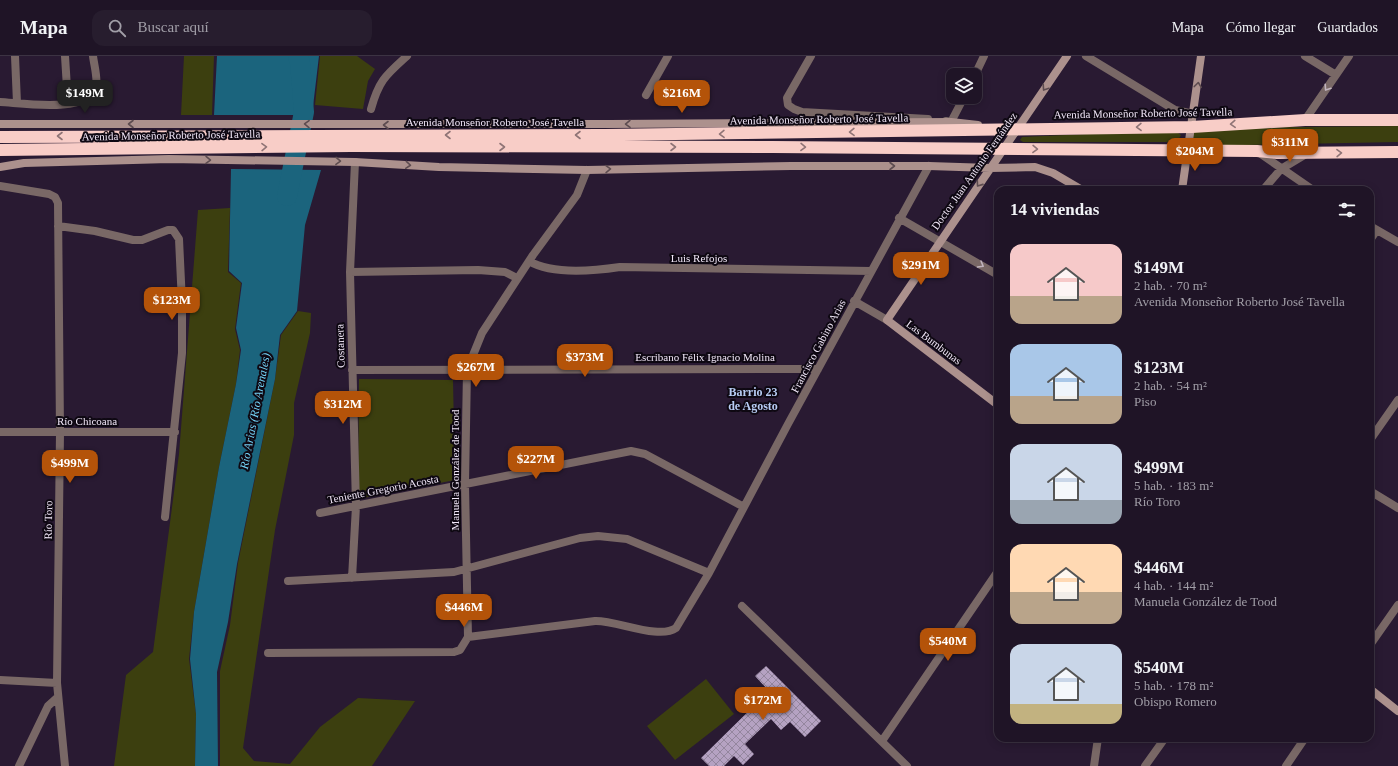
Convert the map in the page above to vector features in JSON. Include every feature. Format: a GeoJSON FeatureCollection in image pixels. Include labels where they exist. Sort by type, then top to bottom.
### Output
{"type":"FeatureCollection","features":[{"type":"Feature","properties":{"kind":"highway","name":"Avenida Monseñor Roberto José Tavella"},"geometry":{"type":"LineString","coordinates":[[0,150],[169,154],[349,135],[620,135],[1192,127],[1305,120],[1398,120]]}},
{"type":"Feature","properties":{"kind":"highway","name":"Avenida Monseñor Roberto José Tavella"},"geometry":{"type":"LineString","coordinates":[[0,137],[170,130],[1004,149],[1257,151],[1277,153],[1398,152]]}},
{"type":"Feature","properties":{"kind":"street"},"geometry":{"type":"LineString","coordinates":[[15,56],[17,103]]}},
{"type":"Feature","properties":{"kind":"street"},"geometry":{"type":"LineString","coordinates":[[65,56],[68,104]]}},
{"type":"Feature","properties":{"kind":"street"},"geometry":{"type":"LineString","coordinates":[[0,102],[68,104],[75,103],[91,96],[96,87],[93,56]]}},
{"type":"Feature","properties":{"kind":"street"},"geometry":{"type":"LineString","coordinates":[[371,108],[377,89],[389,72],[407,56]]}},
{"type":"Feature","properties":{"kind":"street"},"geometry":{"type":"LineString","coordinates":[[646,96],[668,56]]}},
{"type":"Feature","properties":{"kind":"street"},"geometry":{"type":"LineString","coordinates":[[811,56],[787,98],[788,105],[802,112],[908,117],[1017,129]]}},
{"type":"Feature","properties":{"kind":"street"},"geometry":{"type":"LineString","coordinates":[[978,68],[984,56]]}},
{"type":"Feature","properties":{"kind":"street","name":"Doctor Juan Antonio Fernández"},"geometry":{"type":"LineString","coordinates":[[887,320],[939,241],[1067,56]]}},
{"type":"Feature","properties":{"kind":"street"},"geometry":{"type":"LineString","coordinates":[[1086,56],[1175,110],[1194,114]]}},
{"type":"Feature","properties":{"kind":"street"},"geometry":{"type":"LineString","coordinates":[[1183,186],[1201,56]]}},
{"type":"Feature","properties":{"kind":"street"},"geometry":{"type":"LineString","coordinates":[[1305,56],[1336,75]]}},
{"type":"Feature","properties":{"kind":"street"},"geometry":{"type":"LineString","coordinates":[[1305,120],[1349,56]]}},
{"type":"Feature","properties":{"kind":"street"},"geometry":{"type":"LineString","coordinates":[[951,122],[960,104]]}},
{"type":"Feature","properties":{"kind":"street"},"geometry":{"type":"LineString","coordinates":[[349,135],[951,122]]}},
{"type":"Feature","properties":{"kind":"street"},"geometry":{"type":"LineString","coordinates":[[0,124],[170,130]]}},
{"type":"Feature","properties":{"kind":"street"},"geometry":{"type":"LineString","coordinates":[[1257,151],[1307,186]]}},
{"type":"Feature","properties":{"kind":"street"},"geometry":{"type":"LineString","coordinates":[[1266,186],[1281,169],[1309,153]]}},
{"type":"Feature","properties":{"kind":"street"},"geometry":{"type":"LineString","coordinates":[[0,166],[24,163],[169,154],[439,167],[587,170],[929,166],[990,168],[1035,167],[1053,173],[1075,186]]}},
{"type":"Feature","properties":{"kind":"street","name":"Costanera"},"geometry":{"type":"LineString","coordinates":[[352,578],[356,506],[350,272],[355,162]]}},
{"type":"Feature","properties":{"kind":"street","name":"Francisco Gabino Arias"},"geometry":{"type":"LineString","coordinates":[[468,637],[603,620],[662,633],[673,630],[680,624],[709,573],[899,218],[929,166]]}},
{"type":"Feature","properties":{"kind":"street","name":"Manuela González de Tood"},"geometry":{"type":"LineString","coordinates":[[468,637],[468,568],[465,484],[467,370],[482,333],[517,278],[577,195],[587,170]]}},
{"type":"Feature","properties":{"kind":"street","name":"Río Toro"},"geometry":{"type":"LineString","coordinates":[[0,186],[49,194],[55,197],[58,203],[60,432],[57,683],[65,766]]}},
{"type":"Feature","properties":{"kind":"street"},"geometry":{"type":"LineString","coordinates":[[899,218],[994,273]]}},
{"type":"Feature","properties":{"kind":"street"},"geometry":{"type":"LineString","coordinates":[[58,226],[95,231],[133,240],[142,240],[168,230],[173,230],[179,239],[182,330],[175,432],[165,517]]}},
{"type":"Feature","properties":{"kind":"street"},"geometry":{"type":"LineString","coordinates":[[1374,229],[1398,242]]}},
{"type":"Feature","properties":{"kind":"street","name":"Luis Refojos"},"geometry":{"type":"LineString","coordinates":[[529,261],[539,267],[593,271],[620,267],[871,271]]}},
{"type":"Feature","properties":{"kind":"street"},"geometry":{"type":"LineString","coordinates":[[350,272],[478,270],[505,272],[517,278]]}},
{"type":"Feature","properties":{"kind":"street","name":"Las Bumbunas"},"geometry":{"type":"LineString","coordinates":[[854,301],[887,320],[994,402]]}},
{"type":"Feature","properties":{"kind":"street","name":"Escribano Félix Ignacio Molina"},"geometry":{"type":"LineString","coordinates":[[352,370],[618,368],[818,369]]}},
{"type":"Feature","properties":{"kind":"street"},"geometry":{"type":"LineString","coordinates":[[1374,434],[1398,400]]}},
{"type":"Feature","properties":{"kind":"street","name":"Río Chicoana"},"geometry":{"type":"LineString","coordinates":[[0,432],[175,432]]}},
{"type":"Feature","properties":{"kind":"street","name":"Teniente Gregorio Acosta"},"geometry":{"type":"LineString","coordinates":[[320,513],[631,451],[645,454],[744,507]]}},
{"type":"Feature","properties":{"kind":"street"},"geometry":{"type":"LineString","coordinates":[[1374,493],[1398,508]]}},
{"type":"Feature","properties":{"kind":"street"},"geometry":{"type":"LineString","coordinates":[[288,581],[454,572],[573,540],[598,536],[627,539],[709,573]]}},
{"type":"Feature","properties":{"kind":"street"},"geometry":{"type":"LineString","coordinates":[[882,741],[994,577]]}},
{"type":"Feature","properties":{"kind":"street"},"geometry":{"type":"LineString","coordinates":[[1374,639],[1398,605]]}},
{"type":"Feature","properties":{"kind":"street"},"geometry":{"type":"LineString","coordinates":[[742,606],[907,766]]}},
{"type":"Feature","properties":{"kind":"street"},"geometry":{"type":"LineString","coordinates":[[268,653],[454,652],[460,650],[468,637]]}},
{"type":"Feature","properties":{"kind":"street"},"geometry":{"type":"LineString","coordinates":[[0,680],[57,683]]}},
{"type":"Feature","properties":{"kind":"street"},"geometry":{"type":"LineString","coordinates":[[1374,692],[1398,711]]}},
{"type":"Feature","properties":{"kind":"street"},"geometry":{"type":"LineString","coordinates":[[19,766],[48,706],[58,696]]}},
{"type":"Feature","properties":{"kind":"street"},"geometry":{"type":"LineString","coordinates":[[1094,766],[1097,742]]}},
{"type":"Feature","properties":{"kind":"street"},"geometry":{"type":"LineString","coordinates":[[1145,766],[1162,742]]}},
{"type":"Feature","properties":{"kind":"street"},"geometry":{"type":"LineString","coordinates":[[1286,766],[1302,742]]}},
{"type":"Feature","properties":{"kind":"green space"},"geometry":{"type":"Polygon","coordinates":[[[184,56],[214,56],[212,115],[181,115],[184,56]]]}},
{"type":"Feature","properties":{"kind":"green space"},"geometry":{"type":"Polygon","coordinates":[[[320,56],[357,56],[375,69],[368,81],[363,109],[315,105],[320,56]]]}},
{"type":"Feature","properties":{"kind":"green space"},"geometry":{"type":"Polygon","coordinates":[[[1398,126],[1398,142],[1201,146],[1192,139],[1192,135],[1198,128],[1398,126]]]}},
{"type":"Feature","properties":{"kind":"green space"},"geometry":{"type":"Polygon","coordinates":[[[1174,130],[1181,135],[1177,142],[1023,142],[1020,140],[1022,137],[1174,130]]]}},
{"type":"Feature","properties":{"kind":"green space"},"geometry":{"type":"Polygon","coordinates":[[[230,208],[228,272],[241,283],[235,329],[240,350],[236,384],[219,467],[194,612],[189,659],[196,714],[195,766],[114,766],[126,675],[153,652],[179,454],[198,210],[230,208]]]}},
{"type":"Feature","properties":{"kind":"green space"},"geometry":{"type":"Polygon","coordinates":[[[298,311],[311,313],[310,333],[294,403],[294,435],[275,530],[243,748],[254,761],[290,764],[320,727],[358,698],[415,701],[372,766],[220,766],[220,671],[230,625],[238,563],[275,379],[281,335],[298,311]]]}},
{"type":"Feature","properties":{"kind":"green space"},"geometry":{"type":"Polygon","coordinates":[[[359,379],[453,380],[455,480],[358,499],[359,379]]]}},
{"type":"Feature","properties":{"kind":"green space"},"geometry":{"type":"Polygon","coordinates":[[[706,679],[734,714],[675,760],[647,726],[706,679]]]}},
{"type":"Feature","properties":{"kind":"water"},"geometry":{"type":"Polygon","coordinates":[[[217,56],[319,56],[312,115],[214,115],[217,56]]]}},
{"type":"Feature","properties":{"kind":"water"},"geometry":{"type":"Polygon","coordinates":[[[231,169],[321,170],[305,225],[297,311],[280,335],[275,379],[237,564],[228,622],[217,672],[218,766],[195,766],[196,714],[190,659],[194,612],[241,350],[236,328],[242,283],[229,271],[231,169]]]}},
{"type":"Feature","properties":{"kind":"building"},"geometry":{"type":"Polygon","coordinates":[[[766,666],[821,721],[805,737],[790,722],[781,730],[771,719],[745,744],[754,754],[743,765],[734,756],[724,766],[709,766],[701,758],[769,691],[755,676],[766,666]]]}},
{"type":"Feature","properties":{"kind":"waterway","name":"Río Arias (Río Arenales)"},"geometry":{"type":"LineString","coordinates":[[287,196],[304,112],[300,63],[298,56]]}},
{"type":"Feature","properties":{"kind":"district","name":"Barrio 23 de Agosto"},"geometry":{"type":"Point","coordinates":[753,399]}}]}
